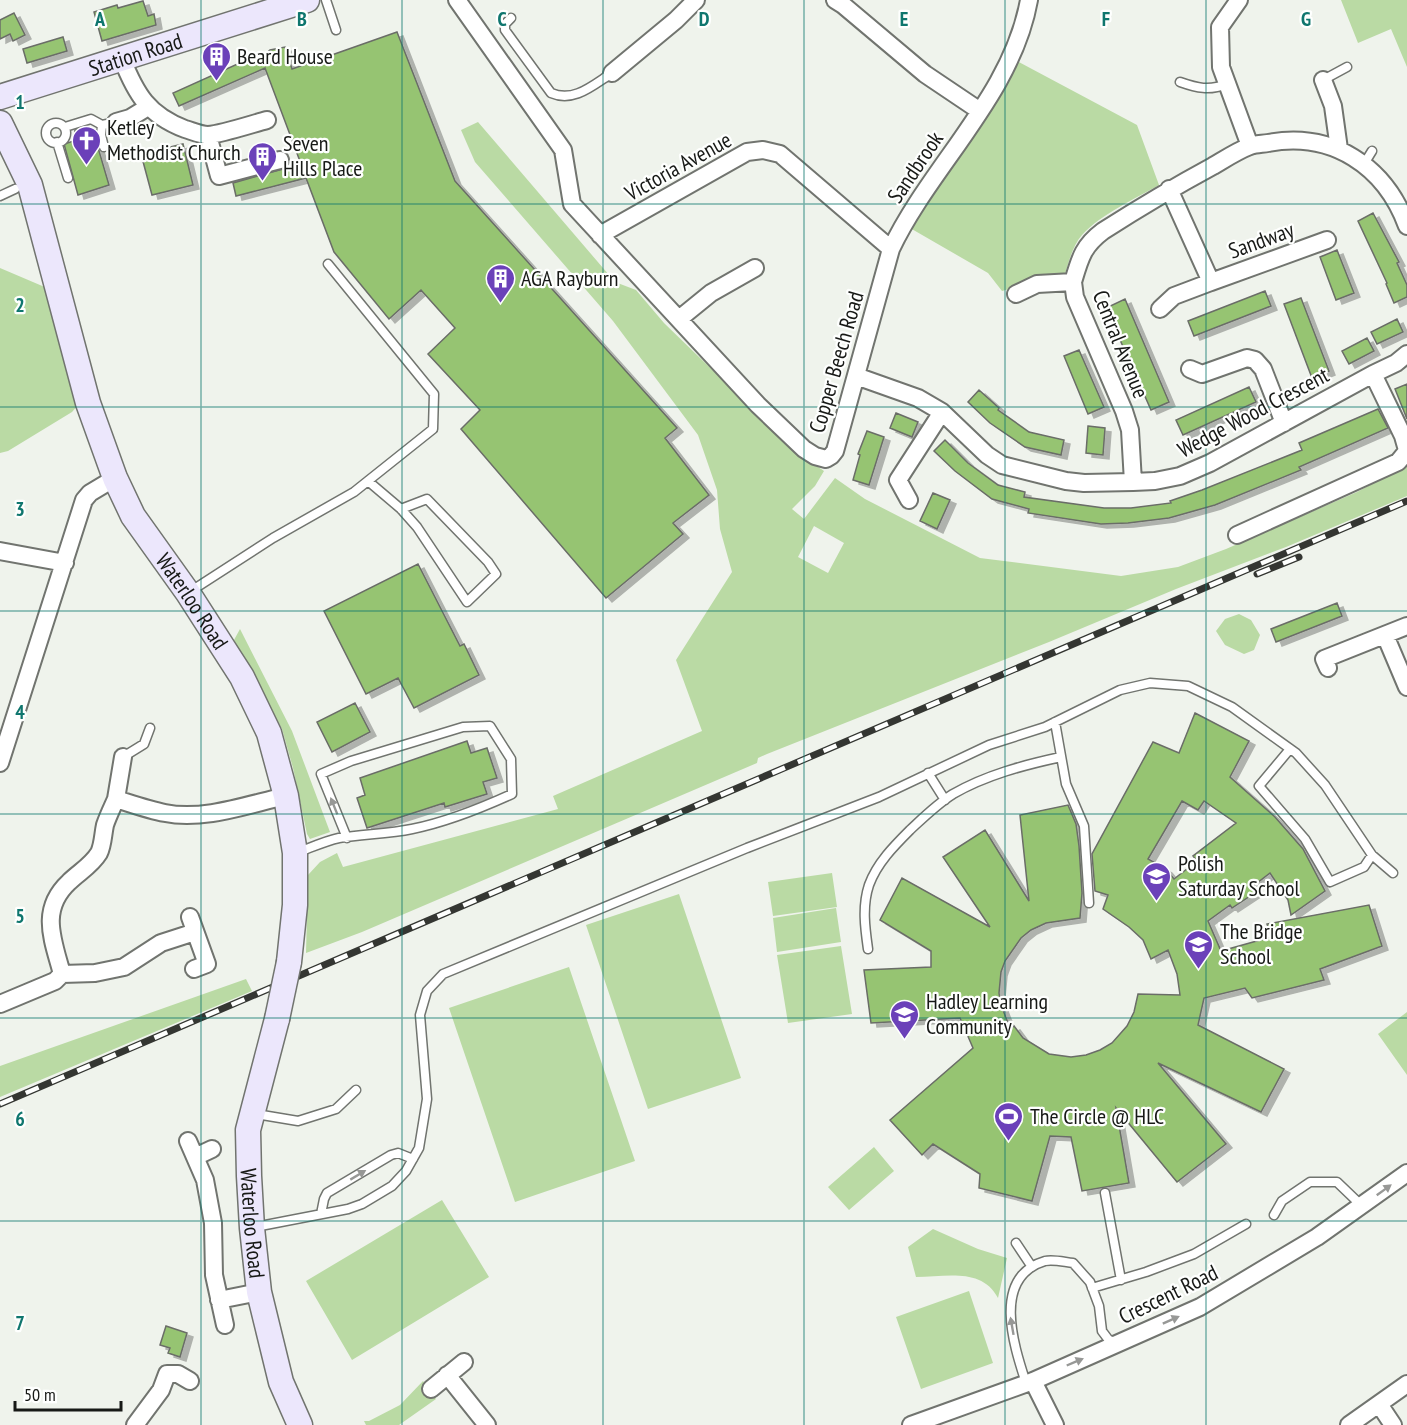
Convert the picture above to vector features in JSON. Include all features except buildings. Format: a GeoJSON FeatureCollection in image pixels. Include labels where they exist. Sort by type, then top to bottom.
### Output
{"type":"FeatureCollection","features":[{"type":"Feature","properties":{"kind":"street","name":"Station Road"},"geometry":{"type":"LineString","coordinates":[[0,97],[307,0]]}},
{"type":"Feature","properties":{"kind":"street","name":"Copper Beech Road"},"geometry":{"type":"LineString","coordinates":[[457,0],[563,150],[572,204],[758,405],[804,448],[822,459],[831,456],[835,451],[891,249]]}},
{"type":"Feature","properties":{"kind":"street"},"geometry":{"type":"LineString","coordinates":[[612,73],[676,20],[696,0]]}},
{"type":"Feature","properties":{"kind":"street","name":"Sandbrook"},"geometry":{"type":"LineString","coordinates":[[891,249],[901,228],[980,111],[1019,41],[1029,0]]}},
{"type":"Feature","properties":{"kind":"street"},"geometry":{"type":"LineString","coordinates":[[1239,0],[1220,27],[1221,67],[1250,146]]}},
{"type":"Feature","properties":{"kind":"street"},"geometry":{"type":"LineString","coordinates":[[841,2],[925,74],[980,111]]}},
{"type":"Feature","properties":{"kind":"street"},"geometry":{"type":"LineString","coordinates":[[122,59],[139,96],[162,119],[176,126],[208,135],[267,120]]}},
{"type":"Feature","properties":{"kind":"street"},"geometry":{"type":"LineString","coordinates":[[1323,80],[1333,106],[1340,149]]}},
{"type":"Feature","properties":{"kind":"street"},"geometry":{"type":"LineString","coordinates":[[109,123],[130,118],[148,107]]}},
{"type":"Feature","properties":{"kind":"street","name":"Waterloo Road"},"geometry":{"type":"LineString","coordinates":[[0,123],[30,184],[88,403],[115,478],[134,516],[188,593],[242,677],[269,734],[286,796],[295,853],[295,905],[289,962],[277,1019],[248,1130],[252,1227],[259,1293],[276,1365],[300,1425]]}},
{"type":"Feature","properties":{"kind":"street"},"geometry":{"type":"LineString","coordinates":[[208,135],[219,176],[280,160]]}},
{"type":"Feature","properties":{"kind":"street"},"geometry":{"type":"LineString","coordinates":[[1074,282],[1080,256],[1095,237],[1169,189],[1250,146],[1285,140],[1314,142],[1368,157],[1390,192],[1407,226]]}},
{"type":"Feature","properties":{"kind":"street","name":"Victoria Avenue"},"geometry":{"type":"LineString","coordinates":[[600,235],[747,152],[763,150],[780,154],[891,249]]}},
{"type":"Feature","properties":{"kind":"street","name":"Waterloo Road"},"geometry":{"type":"LineString","coordinates":[[0,160],[7,193],[46,251]]}},
{"type":"Feature","properties":{"kind":"street","name":"Sandway"},"geometry":{"type":"LineString","coordinates":[[1169,189],[1211,282]]}},
{"type":"Feature","properties":{"kind":"street","name":"Sandway"},"geometry":{"type":"LineString","coordinates":[[1160,309],[1174,296],[1327,240]]}},
{"type":"Feature","properties":{"kind":"street"},"geometry":{"type":"LineString","coordinates":[[679,320],[711,293],[755,268]]}},
{"type":"Feature","properties":{"kind":"street","name":"Central Avenue"},"geometry":{"type":"LineString","coordinates":[[1016,294],[1037,284],[1074,282],[1075,297],[1130,430],[1133,482]]}},
{"type":"Feature","properties":{"kind":"street","name":"Wedge Wood Crescent"},"geometry":{"type":"LineString","coordinates":[[856,376],[918,398],[942,412],[987,455],[1002,465],[1066,481],[1133,482],[1180,476],[1210,463],[1396,363],[1407,354]]}},
{"type":"Feature","properties":{"kind":"street"},"geometry":{"type":"LineString","coordinates":[[1190,369],[1202,374],[1247,358],[1254,360],[1263,369],[1284,423]]}},
{"type":"Feature","properties":{"kind":"street"},"geometry":{"type":"LineString","coordinates":[[1237,536],[1398,462],[1407,451],[1403,436],[1373,374]]}},
{"type":"Feature","properties":{"kind":"street"},"geometry":{"type":"LineString","coordinates":[[909,500],[898,480],[942,412]]}},
{"type":"Feature","properties":{"kind":"street"},"geometry":{"type":"LineString","coordinates":[[0,763],[84,500],[90,493],[115,478]]}},
{"type":"Feature","properties":{"kind":"street"},"geometry":{"type":"LineString","coordinates":[[0,551],[65,563]]}},
{"type":"Feature","properties":{"kind":"street"},"geometry":{"type":"LineString","coordinates":[[1324,659],[1407,626]]}},
{"type":"Feature","properties":{"kind":"street"},"geometry":{"type":"LineString","coordinates":[[1385,635],[1407,687]]}},
{"type":"Feature","properties":{"kind":"street"},"geometry":{"type":"LineString","coordinates":[[62,974],[50,925],[52,910],[58,892],[86,869],[100,851],[106,823],[116,799],[123,756]]}},
{"type":"Feature","properties":{"kind":"street"},"geometry":{"type":"LineString","coordinates":[[116,799],[167,813],[190,815],[286,796]]}},
{"type":"Feature","properties":{"kind":"street"},"geometry":{"type":"LineString","coordinates":[[0,1004],[55,981],[62,974],[95,973],[124,967],[192,924],[207,964],[194,969]]}},
{"type":"Feature","properties":{"kind":"street"},"geometry":{"type":"LineString","coordinates":[[188,1141],[205,1180],[213,1223],[214,1275],[225,1325]]}},
{"type":"Feature","properties":{"kind":"street"},"geometry":{"type":"LineString","coordinates":[[195,1157],[212,1149]]}},
{"type":"Feature","properties":{"kind":"street","name":"Crescent Road"},"geometry":{"type":"LineString","coordinates":[[911,1425],[1033,1384],[1200,1307],[1322,1234],[1407,1173]]}},
{"type":"Feature","properties":{"kind":"street"},"geometry":{"type":"LineString","coordinates":[[219,1300],[259,1293]]}},
{"type":"Feature","properties":{"kind":"street"},"geometry":{"type":"LineString","coordinates":[[431,1389],[464,1362]]}},
{"type":"Feature","properties":{"kind":"street"},"geometry":{"type":"LineString","coordinates":[[135,1425],[161,1390],[167,1374],[178,1374],[190,1381]]}},
{"type":"Feature","properties":{"kind":"street"},"geometry":{"type":"LineString","coordinates":[[447,1375],[487,1425]]}},
{"type":"Feature","properties":{"kind":"street"},"geometry":{"type":"LineString","coordinates":[[1033,1384],[1055,1425]]}},
{"type":"Feature","properties":{"kind":"street"},"geometry":{"type":"LineString","coordinates":[[1348,1425],[1407,1384]]}},
{"type":"Feature","properties":{"kind":"street"},"geometry":{"type":"LineString","coordinates":[[1379,1404],[1393,1425]]}},
{"type":"Feature","properties":{"kind":"lane"},"geometry":{"type":"LineString","coordinates":[[326,0],[336,30]]}},
{"type":"Feature","properties":{"kind":"lane"},"geometry":{"type":"LineString","coordinates":[[511,18],[505,24],[505,30],[551,93],[561,98],[577,95],[612,73]]}},
{"type":"Feature","properties":{"kind":"lane"},"geometry":{"type":"LineString","coordinates":[[1323,80],[1347,67]]}},
{"type":"Feature","properties":{"kind":"lane"},"geometry":{"type":"LineString","coordinates":[[1180,82],[1201,89],[1227,84]]}},
{"type":"Feature","properties":{"kind":"lane"},"geometry":{"type":"LineString","coordinates":[[65,128],[90,119],[109,123],[101,135],[104,147]]}},
{"type":"Feature","properties":{"kind":"lane"},"geometry":{"type":"LineString","coordinates":[[57,123],[65,128],[65,137],[57,142],[51,141],[47,136],[48,127],[57,123]]}},
{"type":"Feature","properties":{"kind":"lane"},"geometry":{"type":"LineString","coordinates":[[57,142],[68,178]]}},
{"type":"Feature","properties":{"kind":"lane"},"geometry":{"type":"LineString","coordinates":[[188,593],[273,538],[354,492],[433,429],[434,394],[328,264]]}},
{"type":"Feature","properties":{"kind":"lane"},"geometry":{"type":"LineString","coordinates":[[368,481],[401,509],[417,527],[467,602],[496,574],[488,562],[427,499],[401,509]]}},
{"type":"Feature","properties":{"kind":"lane"},"geometry":{"type":"LineString","coordinates":[[252,1227],[348,1209],[393,1186],[406,1171],[419,1148],[427,1099],[420,1015],[427,991],[443,974],[747,848],[879,797],[989,745],[1055,722],[1120,690],[1150,683],[1188,686],[1232,707],[1296,753],[1325,785],[1372,855],[1393,873]]}},
{"type":"Feature","properties":{"kind":"lane"},"geometry":{"type":"LineString","coordinates":[[1055,722],[1066,784],[1084,826],[1089,903]]}},
{"type":"Feature","properties":{"kind":"lane"},"geometry":{"type":"LineString","coordinates":[[295,853],[339,838],[347,838],[414,829],[471,813],[512,794],[511,759],[490,726],[463,728],[351,761],[321,774],[347,838]]}},
{"type":"Feature","properties":{"kind":"lane"},"geometry":{"type":"LineString","coordinates":[[123,756],[144,744],[150,728]]}},
{"type":"Feature","properties":{"kind":"lane"},"geometry":{"type":"LineString","coordinates":[[1290,748],[1259,786],[1305,839],[1330,882],[1364,867],[1372,855]]}},
{"type":"Feature","properties":{"kind":"lane"},"geometry":{"type":"LineString","coordinates":[[868,949],[864,920],[869,887],[878,867],[897,842],[933,808],[985,779],[1018,767],[1061,757]]}},
{"type":"Feature","properties":{"kind":"lane"},"geometry":{"type":"LineString","coordinates":[[928,773],[945,800]]}},
{"type":"Feature","properties":{"kind":"lane"},"geometry":{"type":"LineString","coordinates":[[252,1114],[298,1121],[336,1109],[356,1090]]}},
{"type":"Feature","properties":{"kind":"lane"},"geometry":{"type":"LineString","coordinates":[[321,1214],[327,1193],[391,1155],[398,1153],[413,1159]]}},
{"type":"Feature","properties":{"kind":"lane"},"geometry":{"type":"LineString","coordinates":[[1274,1215],[1282,1201],[1310,1182],[1336,1182],[1362,1206]]}},
{"type":"Feature","properties":{"kind":"lane"},"geometry":{"type":"LineString","coordinates":[[1105,1193],[1121,1280]]}},
{"type":"Feature","properties":{"kind":"lane"},"geometry":{"type":"LineString","coordinates":[[1092,1288],[1194,1254],[1246,1224]]}},
{"type":"Feature","properties":{"kind":"lane"},"geometry":{"type":"LineString","coordinates":[[1016,1243],[1032,1267]]}},
{"type":"Feature","properties":{"kind":"lane"},"geometry":{"type":"LineString","coordinates":[[1033,1384],[1017,1356],[1010,1315],[1013,1289],[1032,1267],[1046,1260],[1072,1263],[1090,1282],[1099,1306],[1102,1331],[1108,1339],[1117,1344]]}},
{"type":"Feature","properties":{"kind":"green space"},"geometry":{"type":"Polygon","coordinates":[[[1341,0],[1407,0],[1407,67],[1391,29],[1358,43],[1341,0]]]}},
{"type":"Feature","properties":{"kind":"green space"},"geometry":{"type":"Polygon","coordinates":[[[1015,60],[1137,125],[1159,185],[1090,227],[1076,243],[1065,274],[1002,291],[988,273],[910,228],[1015,60]]]}},
{"type":"Feature","properties":{"kind":"green space"},"geometry":{"type":"Polygon","coordinates":[[[478,122],[615,282],[636,290],[664,323],[798,453],[824,471],[815,486],[792,509],[804,519],[835,478],[865,499],[980,558],[1121,576],[1178,567],[1226,549],[1357,492],[1407,465],[1407,496],[1286,547],[767,754],[758,758],[757,763],[362,932],[306,953],[308,875],[320,862],[337,853],[343,867],[558,809],[553,796],[702,731],[676,660],[732,572],[720,529],[717,490],[698,435],[613,321],[475,162],[461,130],[478,122]],[[814,526],[798,557],[828,573],[844,543],[814,526]]]}},
{"type":"Feature","properties":{"kind":"green space"},"geometry":{"type":"Polygon","coordinates":[[[0,268],[47,288],[79,404],[72,412],[8,451],[0,453],[0,268]]]}},
{"type":"Feature","properties":{"kind":"green space"},"geometry":{"type":"Polygon","coordinates":[[[1239,614],[1251,620],[1260,635],[1254,650],[1244,654],[1225,645],[1216,631],[1225,619],[1239,614]]]}},
{"type":"Feature","properties":{"kind":"green space"},"geometry":{"type":"Polygon","coordinates":[[[240,629],[292,731],[330,832],[310,839],[307,834],[282,729],[234,640],[240,629]]]}},
{"type":"Feature","properties":{"kind":"green space"},"geometry":{"type":"Polygon","coordinates":[[[832,873],[837,907],[773,916],[768,882],[832,873]]]}},
{"type":"Feature","properties":{"kind":"green space"},"geometry":{"type":"Polygon","coordinates":[[[679,894],[741,1078],[648,1109],[586,925],[679,894]]]}},
{"type":"Feature","properties":{"kind":"green space"},"geometry":{"type":"Polygon","coordinates":[[[836,908],[841,942],[777,952],[773,918],[836,908]]]}},
{"type":"Feature","properties":{"kind":"green space"},"geometry":{"type":"Polygon","coordinates":[[[841,946],[852,1014],[788,1023],[777,955],[841,946]]]}},
{"type":"Feature","properties":{"kind":"green space"},"geometry":{"type":"Polygon","coordinates":[[[569,967],[635,1161],[515,1202],[449,1008],[569,967]]]}},
{"type":"Feature","properties":{"kind":"green space"},"geometry":{"type":"Polygon","coordinates":[[[246,979],[252,991],[0,1097],[0,1066],[246,979]]]}},
{"type":"Feature","properties":{"kind":"green space"},"geometry":{"type":"Polygon","coordinates":[[[1407,1012],[1407,1075],[1378,1034],[1407,1012]]]}},
{"type":"Feature","properties":{"kind":"green space"},"geometry":{"type":"Polygon","coordinates":[[[874,1147],[894,1171],[849,1210],[828,1187],[874,1147]]]}},
{"type":"Feature","properties":{"kind":"green space"},"geometry":{"type":"Polygon","coordinates":[[[442,1200],[489,1277],[352,1360],[306,1281],[442,1200]]]}},
{"type":"Feature","properties":{"kind":"green space"},"geometry":{"type":"Polygon","coordinates":[[[933,1229],[978,1249],[1007,1258],[998,1298],[991,1288],[973,1278],[950,1275],[916,1277],[908,1247],[933,1229]]]}},
{"type":"Feature","properties":{"kind":"green space"},"geometry":{"type":"Polygon","coordinates":[[[969,1291],[993,1363],[921,1389],[896,1317],[969,1291]]]}},
{"type":"Feature","properties":{"kind":"green space"},"geometry":{"type":"Polygon","coordinates":[[[423,1381],[436,1399],[399,1425],[366,1425],[364,1421],[369,1421],[400,1405],[423,1381]]]}},
{"type":"Feature","properties":{"kind":"railway"},"geometry":{"type":"LineString","coordinates":[[0,1104],[1407,501]]}},
{"type":"Feature","properties":{"kind":"railway"},"geometry":{"type":"LineString","coordinates":[[1257,574],[1299,557]]}},
{"type":"Feature","properties":{"kind":"place","name":"Beard House"},"geometry":{"type":"Point","coordinates":[216,82]}},
{"type":"Feature","properties":{"kind":"place","name":"Ketley Methodist Church"},"geometry":{"type":"Point","coordinates":[86,166]}},
{"type":"Feature","properties":{"kind":"place","name":"Seven Hills Place"},"geometry":{"type":"Point","coordinates":[262,182]}},
{"type":"Feature","properties":{"kind":"place","name":"AGA Rayburn"},"geometry":{"type":"Point","coordinates":[500,304]}},
{"type":"Feature","properties":{"kind":"place","name":"Polish Saturday School"},"geometry":{"type":"Point","coordinates":[1157,902]}},
{"type":"Feature","properties":{"kind":"place","name":"The Bridge School"},"geometry":{"type":"Point","coordinates":[1199,970]}},
{"type":"Feature","properties":{"kind":"place","name":"Hadley Learning Community"},"geometry":{"type":"Point","coordinates":[905,1040]}},
{"type":"Feature","properties":{"kind":"place","name":"The Circle @ HLC"},"geometry":{"type":"Point","coordinates":[1009,1142]}}]}
